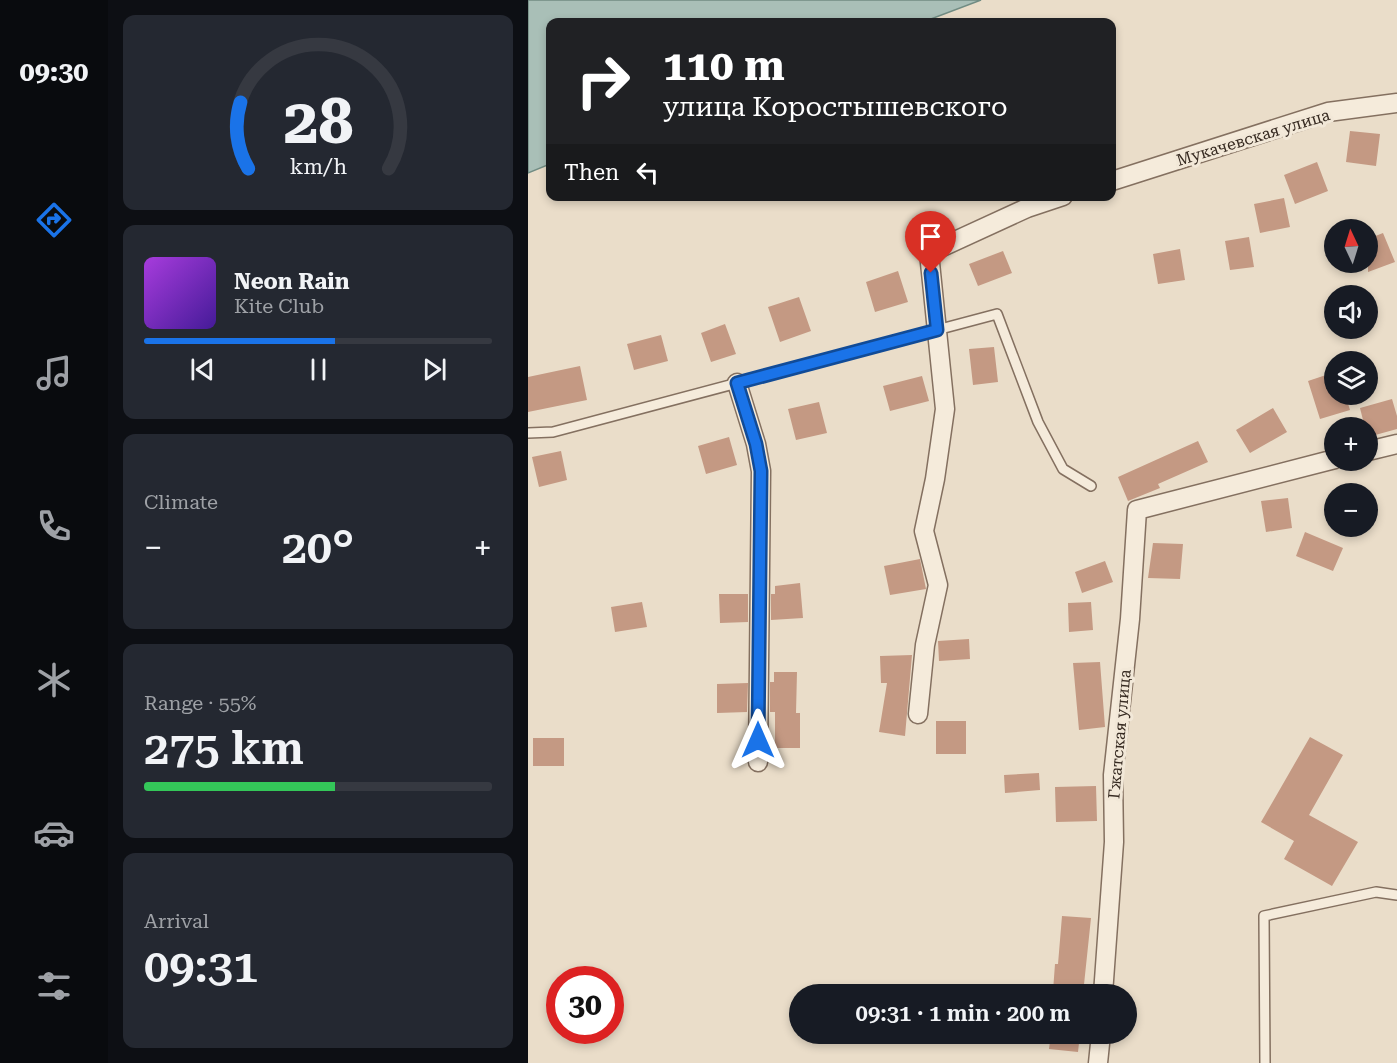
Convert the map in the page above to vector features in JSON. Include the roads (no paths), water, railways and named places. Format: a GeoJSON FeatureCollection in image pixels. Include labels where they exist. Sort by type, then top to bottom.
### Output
{"type":"FeatureCollection","features":[{"type":"Feature","properties":{"kind":"street","name":"Мукачевская улица"},"geometry":{"type":"LineString","coordinates":[[1116,180],[1328,112],[1397,103]]}},
{"type":"Feature","properties":{"kind":"street"},"geometry":{"type":"LineString","coordinates":[[918,714],[925,645],[938,585],[924,531],[935,479],[945,409],[929,253],[1027,208],[1048,201]]}},
{"type":"Feature","properties":{"kind":"street"},"geometry":{"type":"LineString","coordinates":[[737,383],[756,444],[761,471],[758,762]]}},
{"type":"Feature","properties":{"kind":"street"},"geometry":{"type":"LineString","coordinates":[[1378,449],[1397,444]]}},
{"type":"Feature","properties":{"kind":"street","name":"Гжатская улица"},"geometry":{"type":"LineString","coordinates":[[1104,984],[1114,842],[1113,775],[1130,619],[1137,510],[1324,462]]}},
{"type":"Feature","properties":{"kind":"street"},"geometry":{"type":"LineString","coordinates":[[1098,1063],[1100,1044]]}},
{"type":"Feature","properties":{"kind":"lane"},"geometry":{"type":"LineString","coordinates":[[528,432],[553,432],[997,314],[1038,422],[1063,469],[1091,486]]}},
{"type":"Feature","properties":{"kind":"lane"},"geometry":{"type":"LineString","coordinates":[[1265,1063],[1264,916],[1376,892],[1397,895]]}},
{"type":"Feature","properties":{"kind":"water"},"geometry":{"type":"Polygon","coordinates":[[[528,0],[981,0],[934,18],[546,18],[546,166],[528,173],[528,0]]]}}]}
